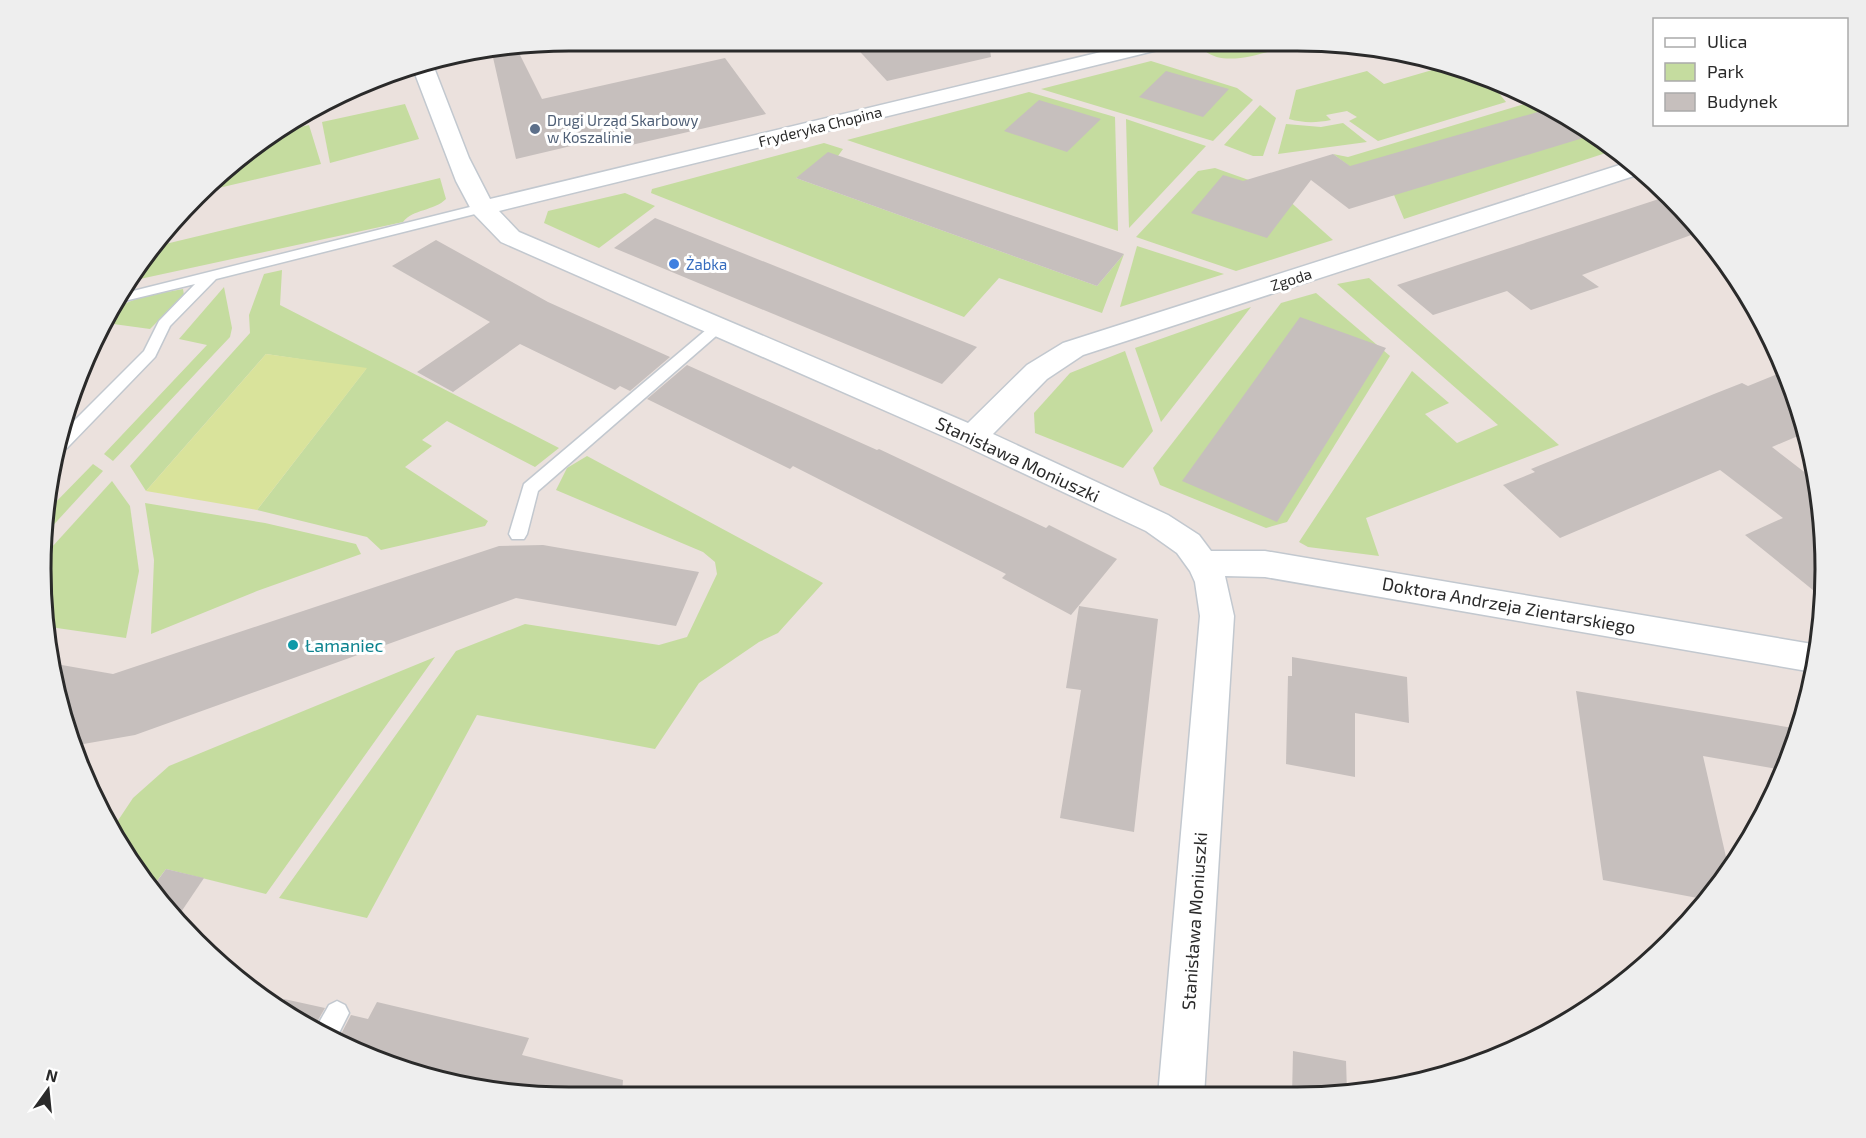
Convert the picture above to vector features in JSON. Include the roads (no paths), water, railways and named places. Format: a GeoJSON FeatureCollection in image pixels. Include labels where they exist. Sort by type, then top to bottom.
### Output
{"type":"FeatureCollection","features":[{"type":"Feature","properties":{"kind":"street","name":"Fryderyka Chopina"},"geometry":{"type":"LineString","coordinates":[[482,208],[1130,51]]}},
{"type":"Feature","properties":{"kind":"street","name":"Stanisława Moniuszki"},"geometry":{"type":"LineString","coordinates":[[425,72],[482,208],[498,228],[525,245],[972,437],[1157,524],[1188,544],[1212,582],[1217,616],[1182,1087]]}},
{"type":"Feature","properties":{"kind":"street","name":"Zgoda"},"geometry":{"type":"LineString","coordinates":[[972,437],[1030,378],[1073,349],[1627,170]]}},
{"type":"Feature","properties":{"kind":"street","name":"Doktora Andrzeja Zientarskiego"},"geometry":{"type":"LineString","coordinates":[[1202,563],[1277,566],[1807,657]]}},
{"type":"Feature","properties":{"kind":"lane"},"geometry":{"type":"LineString","coordinates":[[128,297],[482,208]]}},
{"type":"Feature","properties":{"kind":"lane"},"geometry":{"type":"LineString","coordinates":[[69,436],[150,353],[164,324],[210,277]]}},
{"type":"Feature","properties":{"kind":"lane"},"geometry":{"type":"LineString","coordinates":[[518,534],[530,488],[718,327]]}},
{"type":"Feature","properties":{"kind":"place","name":"Drugi Urząd Skarbowy w Koszalinie"},"geometry":{"type":"Point","coordinates":[535,129]}},
{"type":"Feature","properties":{"kind":"place","name":"Żabka"},"geometry":{"type":"Point","coordinates":[674,264]}},
{"type":"Feature","properties":{"kind":"place","name":"Łamaniec"},"geometry":{"type":"Point","coordinates":[293,645]}}]}
